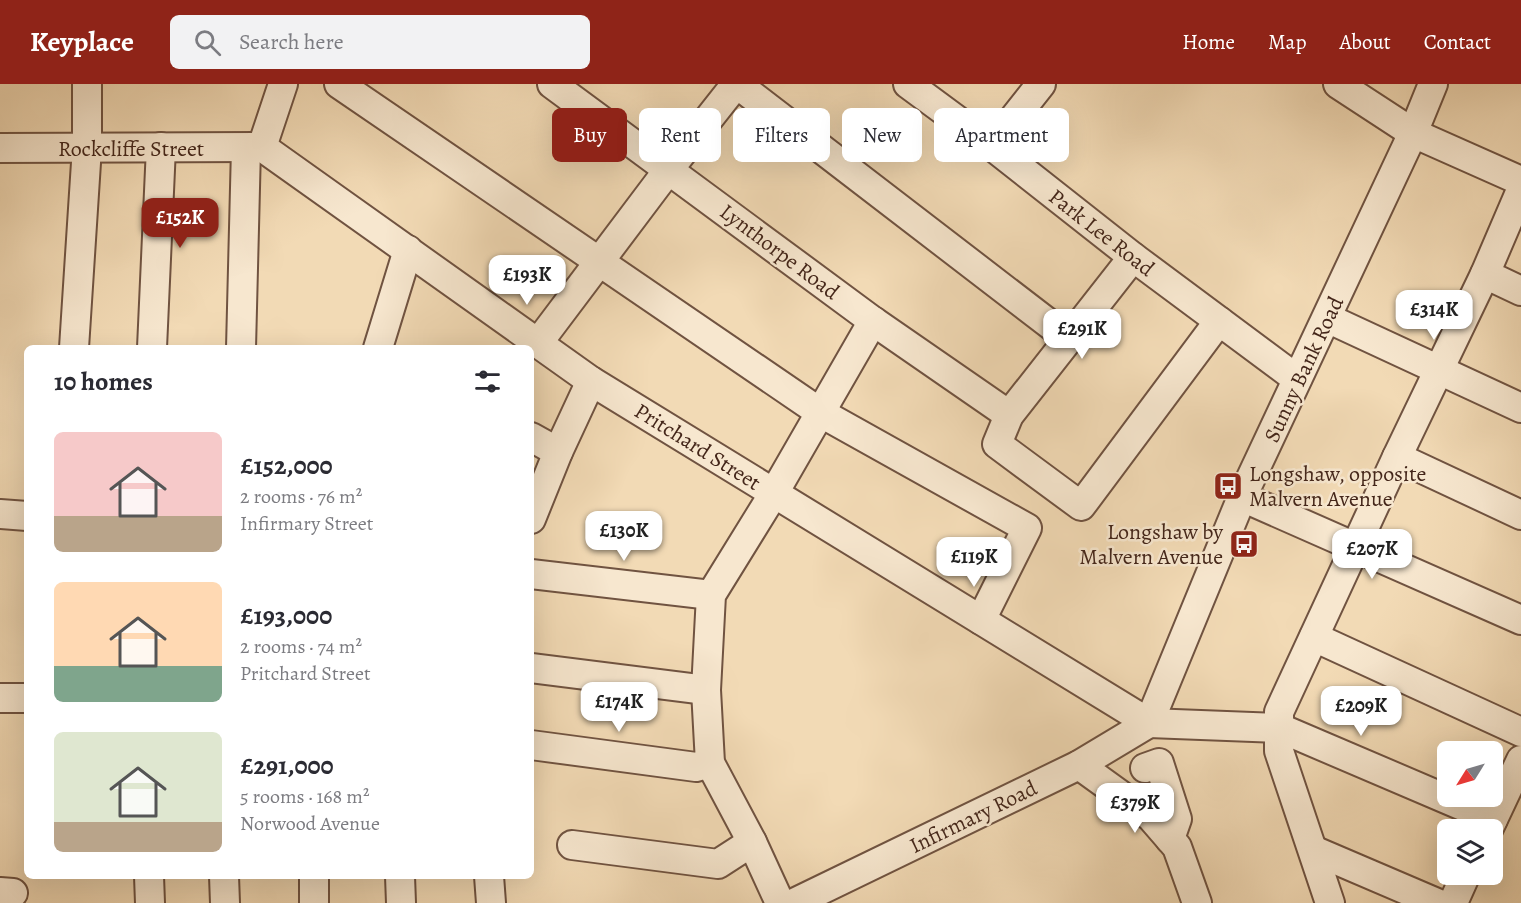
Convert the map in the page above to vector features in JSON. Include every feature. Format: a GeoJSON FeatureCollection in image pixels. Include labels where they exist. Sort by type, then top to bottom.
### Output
{"type":"FeatureCollection","features":[{"type":"Feature","properties":{"kind":"street"},"geometry":{"type":"LineString","coordinates":[[74,345],[87,147],[87,84]]}},
{"type":"Feature","properties":{"kind":"street"},"geometry":{"type":"LineString","coordinates":[[241,345],[254,148],[283,84]]}},
{"type":"Feature","properties":{"kind":"street"},"geometry":{"type":"LineString","coordinates":[[339,84],[821,413],[1027,528],[981,620]]}},
{"type":"Feature","properties":{"kind":"street","name":"Lynthorpe Road"},"geometry":{"type":"LineString","coordinates":[[552,84],[873,321],[1010,415]]}},
{"type":"Feature","properties":{"kind":"street"},"geometry":{"type":"LineString","coordinates":[[538,343],[736,84],[1069,339]]}},
{"type":"Feature","properties":{"kind":"street","name":"Park Lee Road"},"geometry":{"type":"LineString","coordinates":[[908,84],[941,108]]}},
{"type":"Feature","properties":{"kind":"street"},"geometry":{"type":"LineString","coordinates":[[1022,108],[1041,84]]}},
{"type":"Feature","properties":{"kind":"street"},"geometry":{"type":"LineString","coordinates":[[1338,84],[1413,133],[1521,181]]}},
{"type":"Feature","properties":{"kind":"street","name":"Sunny Bank Road"},"geometry":{"type":"LineString","coordinates":[[1149,723],[1242,497],[1413,133],[1433,84]]}},
{"type":"Feature","properties":{"kind":"street"},"geometry":{"type":"LineString","coordinates":[[152,345],[161,147]]}},
{"type":"Feature","properties":{"kind":"street","name":"Rockcliffe Street"},"geometry":{"type":"LineString","coordinates":[[0,148],[254,148]]}},
{"type":"Feature","properties":{"kind":"street","name":"Pritchard Street"},"geometry":{"type":"LineString","coordinates":[[254,148],[408,250],[591,381],[1149,723]]}},
{"type":"Feature","properties":{"kind":"street","name":"Park Lee Road"},"geometry":{"type":"LineString","coordinates":[[1012,162],[1133,257],[1297,379]]}},
{"type":"Feature","properties":{"kind":"street"},"geometry":{"type":"LineString","coordinates":[[1330,903],[1280,751],[1279,712],[1485,274],[1521,190]]}},
{"type":"Feature","properties":{"kind":"street"},"geometry":{"type":"LineString","coordinates":[[382,345],[408,250]]}},
{"type":"Feature","properties":{"kind":"street"},"geometry":{"type":"LineString","coordinates":[[1133,257],[1010,415],[998,444],[1082,506],[1219,321]]}},
{"type":"Feature","properties":{"kind":"street"},"geometry":{"type":"LineString","coordinates":[[1485,274],[1521,291]]}},
{"type":"Feature","properties":{"kind":"street"},"geometry":{"type":"LineString","coordinates":[[1327,318],[1521,408]]}},
{"type":"Feature","properties":{"kind":"street"},"geometry":{"type":"LineString","coordinates":[[780,903],[752,842],[710,763],[706,690],[711,595],[774,493],[873,321]]}},
{"type":"Feature","properties":{"kind":"street"},"geometry":{"type":"LineString","coordinates":[[534,512],[558,452],[591,381]]}},
{"type":"Feature","properties":{"kind":"street"},"geometry":{"type":"LineString","coordinates":[[534,439],[558,452]]}},
{"type":"Feature","properties":{"kind":"street"},"geometry":{"type":"LineString","coordinates":[[1397,457],[1521,515]]}},
{"type":"Feature","properties":{"kind":"street"},"geometry":{"type":"LineString","coordinates":[[1242,497],[1521,620]]}},
{"type":"Feature","properties":{"kind":"street"},"geometry":{"type":"LineString","coordinates":[[0,514],[24,516]]}},
{"type":"Feature","properties":{"kind":"street"},"geometry":{"type":"LineString","coordinates":[[534,574],[711,595]]}},
{"type":"Feature","properties":{"kind":"street"},"geometry":{"type":"LineString","coordinates":[[1314,637],[1521,732]]}},
{"type":"Feature","properties":{"kind":"street"},"geometry":{"type":"LineString","coordinates":[[534,668],[706,690]]}},
{"type":"Feature","properties":{"kind":"street"},"geometry":{"type":"LineString","coordinates":[[0,698],[24,698]]}},
{"type":"Feature","properties":{"kind":"street"},"geometry":{"type":"LineString","coordinates":[[1149,723],[1280,728],[1480,819]]}},
{"type":"Feature","properties":{"kind":"street","name":"Infirmary Road"},"geometry":{"type":"LineString","coordinates":[[794,903],[1079,765],[1149,723]]}},
{"type":"Feature","properties":{"kind":"street"},"geometry":{"type":"LineString","coordinates":[[534,745],[696,767],[710,763]]}},
{"type":"Feature","properties":{"kind":"street"},"geometry":{"type":"LineString","coordinates":[[1493,819],[1521,760]]}},
{"type":"Feature","properties":{"kind":"street"},"geometry":{"type":"LineString","coordinates":[[1145,768],[1159,764],[1177,819],[1170,839]]}},
{"type":"Feature","properties":{"kind":"street"},"geometry":{"type":"LineString","coordinates":[[1079,765],[1151,817],[1177,847],[1197,903]]}},
{"type":"Feature","properties":{"kind":"street"},"geometry":{"type":"LineString","coordinates":[[572,845],[718,864],[752,842]]}},
{"type":"Feature","properties":{"kind":"street"},"geometry":{"type":"LineString","coordinates":[[1313,850],[1437,903]]}},
{"type":"Feature","properties":{"kind":"street"},"geometry":{"type":"LineString","coordinates":[[149,879],[150,903]]}},
{"type":"Feature","properties":{"kind":"street"},"geometry":{"type":"LineString","coordinates":[[224,879],[225,903]]}},
{"type":"Feature","properties":{"kind":"street"},"geometry":{"type":"LineString","coordinates":[[314,879],[314,903]]}},
{"type":"Feature","properties":{"kind":"street"},"geometry":{"type":"LineString","coordinates":[[400,879],[402,903]]}},
{"type":"Feature","properties":{"kind":"street"},"geometry":{"type":"LineString","coordinates":[[489,879],[490,903]]}},
{"type":"Feature","properties":{"kind":"street"},"geometry":{"type":"LineString","coordinates":[[1453,903],[1461,885]]}},
{"type":"Feature","properties":{"kind":"place","name":"Longshaw, opposite Malvern Avenue"},"geometry":{"type":"Point","coordinates":[1228,486]}},
{"type":"Feature","properties":{"kind":"place","name":"Longshaw by Malvern Avenue"},"geometry":{"type":"Point","coordinates":[1244,544]}}]}
